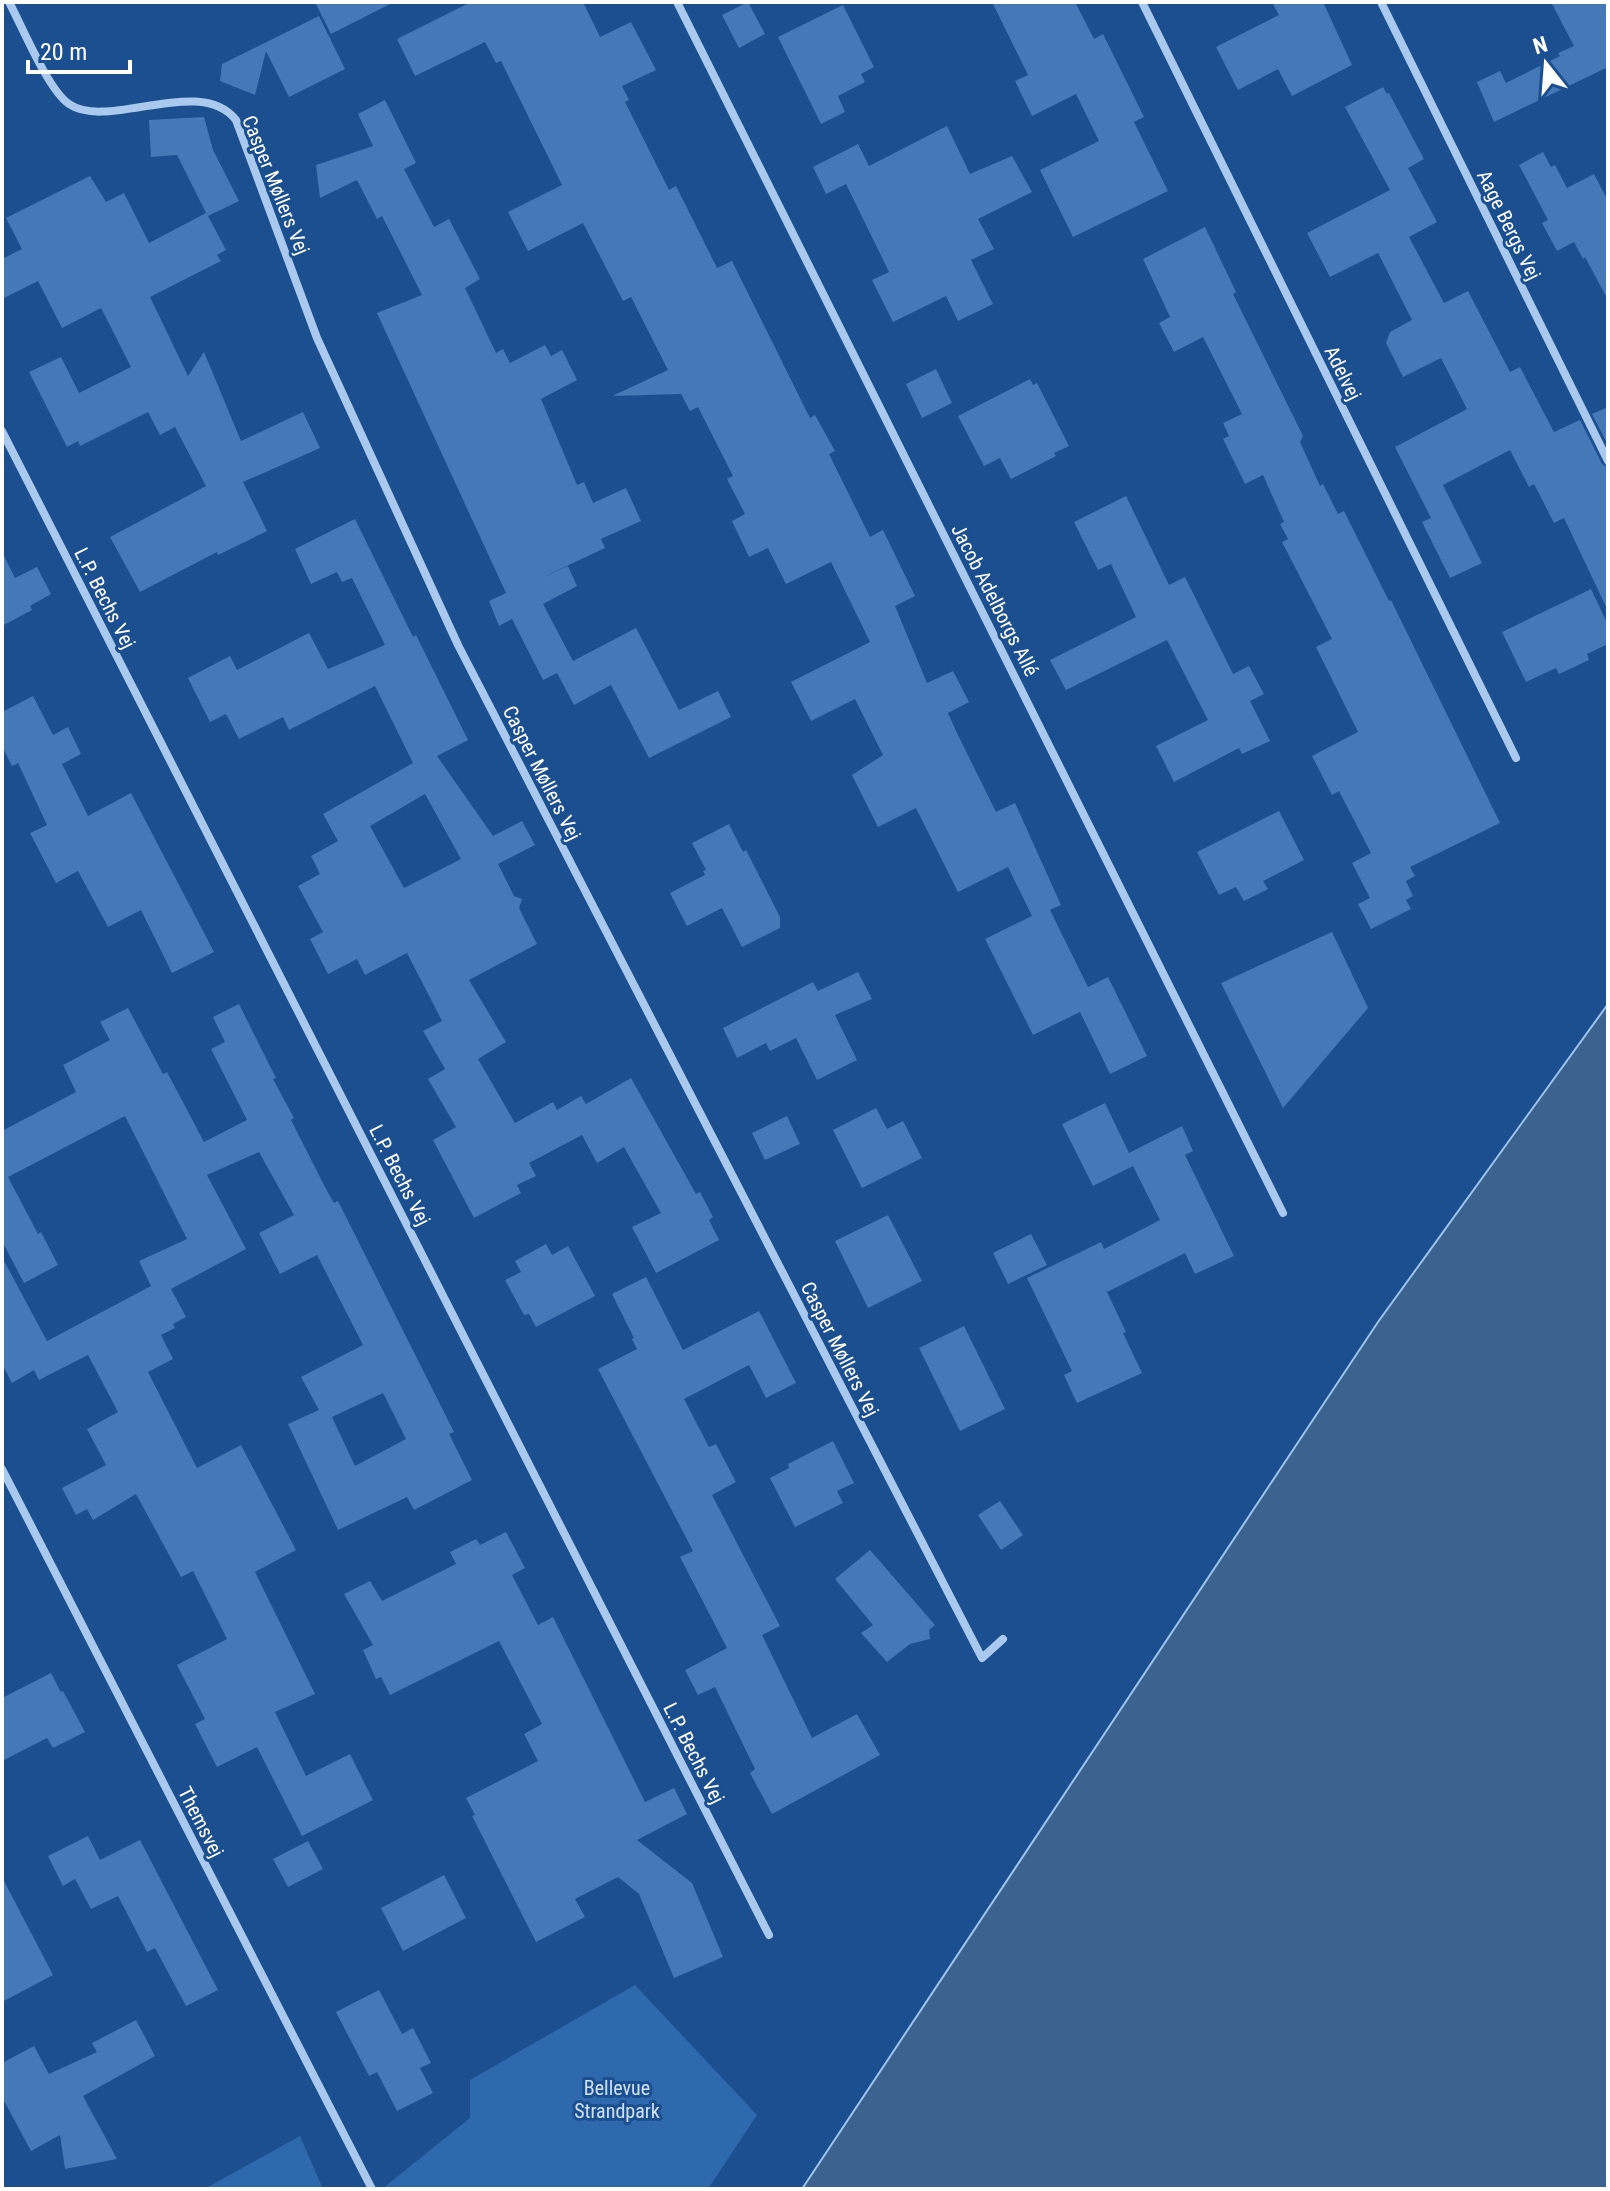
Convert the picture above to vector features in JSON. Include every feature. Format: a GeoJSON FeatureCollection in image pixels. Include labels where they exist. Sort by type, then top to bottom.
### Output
{"type":"FeatureCollection","features":[{"type":"Feature","properties":{"kind":"street","name":"Casper Møllers Vej"},"geometry":{"type":"LineString","coordinates":[[9,2],[51,81],[71,106],[105,110],[211,103],[226,108],[236,120],[317,338],[458,645],[982,1658],[1003,1639]]}},
{"type":"Feature","properties":{"kind":"street","name":"Jacob Adelborgs Allé"},"geometry":{"type":"LineString","coordinates":[[677,2],[1283,1213]]}},
{"type":"Feature","properties":{"kind":"street","name":"Adelvej"},"geometry":{"type":"LineString","coordinates":[[1142,2],[1516,758]]}},
{"type":"Feature","properties":{"kind":"street","name":"Aage Bergs Vej"},"geometry":{"type":"LineString","coordinates":[[1381,2],[1608,461]]}},
{"type":"Feature","properties":{"kind":"street","name":"L.P. Bechs Vej"},"geometry":{"type":"LineString","coordinates":[[2,431],[769,1935]]}},
{"type":"Feature","properties":{"kind":"street","name":"Themsvej"},"geometry":{"type":"LineString","coordinates":[[2,1469],[372,2189]]}},
{"type":"Feature","properties":{"kind":"green space","name":"Bellevue Strandpark"},"geometry":{"type":"Polygon","coordinates":[[[635,1985],[757,2115],[708,2189],[382,2189],[470,2118],[470,2080],[635,1985]]]}},
{"type":"Feature","properties":{"kind":"green space"},"geometry":{"type":"Polygon","coordinates":[[[300,2136],[323,2189],[204,2189],[300,2136]]]}},
{"type":"Feature","properties":{"kind":"shaded area"},"geometry":{"type":"Polygon","coordinates":[[[1608,1004],[1608,2189],[802,2189],[1378,1322],[1608,1004]]]}},
{"type":"Feature","properties":{"kind":"building"},"geometry":{"type":"Polygon","coordinates":[[[315,2],[394,2],[331,34],[315,2]]]}},
{"type":"Feature","properties":{"kind":"building"},"geometry":{"type":"Polygon","coordinates":[[[471,2],[583,2],[600,37],[631,22],[656,70],[622,86],[629,100],[625,102],[669,190],[676,186],[717,268],[732,261],[810,418],[815,415],[835,451],[829,454],[870,537],[883,530],[915,596],[895,606],[927,683],[953,671],[969,702],[948,713],[996,812],[1015,803],[1061,905],[1050,910],[1088,987],[1108,977],[1147,1056],[1110,1074],[1080,1012],[1033,1035],[985,939],[1032,916],[1008,867],[958,892],[916,808],[878,827],[852,775],[883,755],[855,699],[811,721],[791,682],[870,642],[831,562],[786,584],[768,548],[749,557],[732,521],[745,514],[727,479],[733,476],[698,407],[690,411],[681,394],[612,396],[668,370],[631,297],[623,301],[583,223],[528,251],[508,212],[562,185],[501,61],[496,63],[485,42],[415,76],[397,39],[471,2]]]}},
{"type":"Feature","properties":{"kind":"building"},"geometry":{"type":"Polygon","coordinates":[[[748,2],[765,34],[739,48],[722,15],[748,2]]]}},
{"type":"Feature","properties":{"kind":"building"},"geometry":{"type":"Polygon","coordinates":[[[992,2],[1075,2],[1094,39],[1103,34],[1144,117],[1134,122],[1168,191],[1073,237],[1040,170],[1099,141],[1076,94],[1032,116],[1015,81],[1028,75],[992,2]]]}},
{"type":"Feature","properties":{"kind":"building"},"geometry":{"type":"Polygon","coordinates":[[[1272,2],[1323,2],[1352,65],[1292,96],[1278,69],[1238,90],[1216,47],[1279,15],[1272,2]]]}},
{"type":"Feature","properties":{"kind":"building"},"geometry":{"type":"Polygon","coordinates":[[[1551,2],[1608,2],[1608,67],[1494,122],[1477,82],[1500,71],[1506,83],[1574,46],[1551,2]]]}},
{"type":"Feature","properties":{"kind":"building"},"geometry":{"type":"Polygon","coordinates":[[[843,5],[874,67],[861,74],[865,82],[838,96],[845,112],[821,124],[778,37],[843,5]]]}},
{"type":"Feature","properties":{"kind":"building"},"geometry":{"type":"Polygon","coordinates":[[[319,16],[345,69],[289,97],[266,51],[255,95],[220,81],[222,64],[319,16]]]}},
{"type":"Feature","properties":{"kind":"building"},"geometry":{"type":"Polygon","coordinates":[[[1383,87],[1424,159],[1408,168],[1437,222],[1409,237],[1444,303],[1468,291],[1510,372],[1520,367],[1554,432],[1580,420],[1602,464],[1608,468],[1608,611],[1564,518],[1554,523],[1534,484],[1529,487],[1510,450],[1443,485],[1482,563],[1450,578],[1422,522],[1431,518],[1395,447],[1467,409],[1441,358],[1403,377],[1386,343],[1390,332],[1412,320],[1378,253],[1330,277],[1307,233],[1390,190],[1345,107],[1383,87]]]}},
{"type":"Feature","properties":{"kind":"building"},"geometry":{"type":"Polygon","coordinates":[[[385,100],[416,163],[404,169],[434,227],[449,219],[480,279],[465,288],[496,353],[503,349],[510,363],[545,345],[551,356],[562,350],[577,380],[541,399],[577,485],[584,482],[593,503],[626,488],[641,521],[601,539],[605,548],[539,579],[568,566],[577,586],[543,604],[573,661],[636,628],[679,710],[718,691],[731,717],[649,758],[611,685],[574,705],[557,673],[543,680],[512,619],[499,626],[489,601],[506,593],[377,313],[422,295],[382,216],[377,219],[357,180],[320,198],[316,165],[373,146],[358,114],[385,100]]]}},
{"type":"Feature","properties":{"kind":"building"},"geometry":{"type":"Polygon","coordinates":[[[204,117],[213,150],[239,201],[208,216],[226,250],[217,255],[221,261],[150,297],[188,376],[204,352],[241,441],[303,412],[320,448],[243,482],[267,531],[218,555],[217,552],[140,592],[110,537],[206,486],[175,427],[160,435],[148,412],[80,446],[78,441],[67,447],[29,372],[61,357],[79,393],[131,367],[101,308],[62,328],[38,281],[2,299],[2,259],[22,249],[6,218],[90,176],[106,202],[124,193],[149,243],[206,213],[177,155],[151,157],[149,120],[204,117]]]}},
{"type":"Feature","properties":{"kind":"building"},"geometry":{"type":"Polygon","coordinates":[[[947,126],[970,174],[1012,156],[1032,192],[978,219],[994,249],[971,260],[993,304],[958,321],[946,296],[893,322],[872,280],[889,272],[846,184],[826,194],[813,167],[858,144],[869,166],[947,126]]]}},
{"type":"Feature","properties":{"kind":"building"},"geometry":{"type":"Polygon","coordinates":[[[1543,152],[1551,167],[1555,165],[1567,188],[1594,174],[1608,201],[1608,300],[1574,242],[1557,251],[1542,223],[1548,220],[1519,165],[1543,152]]]}},
{"type":"Feature","properties":{"kind":"building"},"geometry":{"type":"Polygon","coordinates":[[[1205,227],[1236,292],[1233,294],[1303,436],[1300,442],[1320,486],[1323,484],[1338,514],[1344,511],[1500,823],[1410,867],[1415,876],[1406,881],[1413,896],[1406,900],[1411,909],[1371,929],[1358,904],[1370,898],[1352,863],[1371,853],[1339,791],[1332,795],[1312,756],[1358,732],[1316,647],[1332,639],[1282,542],[1288,539],[1280,524],[1284,522],[1263,475],[1245,484],[1223,439],[1229,436],[1223,423],[1242,414],[1203,337],[1174,352],[1159,323],[1170,317],[1143,259],[1205,227]]]}},
{"type":"Feature","properties":{"kind":"building"},"geometry":{"type":"Polygon","coordinates":[[[936,369],[952,403],[922,418],[906,384],[936,369]]]}},
{"type":"Feature","properties":{"kind":"building"},"geometry":{"type":"Polygon","coordinates":[[[1030,379],[1033,385],[1037,383],[1069,446],[1011,479],[1000,458],[984,466],[958,416],[1030,379]]]}},
{"type":"Feature","properties":{"kind":"building"},"geometry":{"type":"Polygon","coordinates":[[[1608,407],[1608,445],[1592,414],[1608,407]]]}},
{"type":"Feature","properties":{"kind":"building"},"geometry":{"type":"Polygon","coordinates":[[[1126,496],[1169,585],[1185,577],[1233,674],[1249,666],[1264,694],[1250,701],[1270,741],[1242,754],[1239,748],[1174,782],[1156,746],[1208,720],[1167,640],[1066,690],[1050,660],[1136,617],[1111,564],[1098,570],[1074,522],[1126,496]]]}},
{"type":"Feature","properties":{"kind":"building"},"geometry":{"type":"Polygon","coordinates":[[[355,519],[468,740],[437,756],[493,836],[522,821],[535,845],[498,864],[514,896],[522,899],[519,908],[537,944],[469,980],[506,1042],[478,1059],[515,1123],[553,1102],[557,1110],[581,1096],[586,1104],[631,1078],[696,1194],[700,1192],[713,1217],[709,1220],[719,1240],[656,1273],[632,1227],[661,1213],[624,1147],[597,1163],[582,1135],[529,1163],[536,1176],[517,1185],[521,1193],[474,1218],[433,1140],[456,1127],[428,1079],[445,1069],[423,1031],[442,1021],[407,953],[365,975],[357,959],[328,974],[310,939],[323,932],[298,886],[320,874],[311,856],[338,841],[323,814],[413,763],[375,686],[289,730],[283,717],[239,739],[226,714],[210,722],[188,678],[230,656],[237,670],[309,633],[328,669],[385,645],[352,578],[342,582],[337,572],[311,584],[295,549],[355,519]],[[425,794],[370,826],[404,888],[461,859],[425,794]]]}},
{"type":"Feature","properties":{"kind":"building"},"geometry":{"type":"Polygon","coordinates":[[[2,552],[15,578],[37,567],[51,594],[30,606],[32,610],[2,626],[2,552]]]}},
{"type":"Feature","properties":{"kind":"building"},"geometry":{"type":"Polygon","coordinates":[[[1591,589],[1608,625],[1608,644],[1587,654],[1589,660],[1559,674],[1556,668],[1526,682],[1502,632],[1591,589]]]}},
{"type":"Feature","properties":{"kind":"building"},"geometry":{"type":"Polygon","coordinates":[[[33,696],[53,735],[68,727],[81,754],[62,764],[88,816],[131,793],[214,952],[172,973],[141,910],[108,927],[78,871],[56,883],[30,833],[47,825],[18,763],[12,766],[2,746],[2,712],[33,696]]]}},
{"type":"Feature","properties":{"kind":"building"},"geometry":{"type":"Polygon","coordinates":[[[1279,811],[1304,860],[1263,881],[1268,889],[1244,901],[1236,887],[1219,895],[1197,852],[1279,811]]]}},
{"type":"Feature","properties":{"kind":"building"},"geometry":{"type":"Polygon","coordinates":[[[729,824],[743,852],[746,850],[780,917],[780,928],[742,947],[722,908],[687,926],[670,893],[705,875],[703,871],[706,870],[692,843],[729,824]]]}},
{"type":"Feature","properties":{"kind":"building"},"geometry":{"type":"Polygon","coordinates":[[[1332,932],[1368,1008],[1283,1108],[1221,983],[1332,932]]]}},
{"type":"Feature","properties":{"kind":"building"},"geometry":{"type":"Polygon","coordinates":[[[858,972],[872,999],[835,1015],[857,1060],[817,1080],[796,1038],[770,1051],[766,1043],[737,1058],[723,1028],[813,982],[818,991],[858,972]]]}},
{"type":"Feature","properties":{"kind":"building"},"geometry":{"type":"Polygon","coordinates":[[[239,1004],[294,1118],[291,1120],[334,1203],[338,1201],[454,1432],[449,1434],[472,1480],[414,1510],[407,1497],[338,1530],[288,1424],[319,1410],[301,1377],[363,1345],[317,1255],[280,1274],[259,1233],[294,1215],[259,1152],[207,1175],[246,1249],[171,1289],[186,1317],[173,1324],[175,1328],[161,1335],[173,1359],[148,1372],[197,1468],[241,1445],[296,1550],[255,1572],[315,1694],[275,1712],[306,1776],[350,1754],[373,1800],[302,1836],[257,1747],[217,1767],[195,1724],[205,1719],[177,1665],[227,1639],[193,1571],[181,1577],[136,1494],[93,1520],[87,1509],[76,1515],[62,1488],[106,1465],[87,1429],[118,1412],[88,1355],[39,1380],[34,1370],[12,1383],[2,1364],[2,1257],[47,1341],[151,1286],[139,1261],[187,1239],[125,1116],[8,1177],[58,1265],[24,1283],[2,1241],[2,1131],[76,1092],[63,1065],[110,1040],[100,1022],[128,1008],[204,1142],[247,1120],[211,1049],[225,1042],[213,1017],[239,1004]],[[383,1393],[332,1417],[355,1466],[406,1439],[383,1393]]]}},
{"type":"Feature","properties":{"kind":"building"},"geometry":{"type":"Polygon","coordinates":[[[1105,1103],[1129,1153],[1182,1126],[1193,1151],[1185,1155],[1234,1256],[1195,1274],[1185,1253],[1107,1292],[1142,1373],[1077,1403],[1064,1375],[1072,1371],[1027,1278],[1101,1242],[1104,1249],[1160,1220],[1133,1166],[1093,1186],[1062,1124],[1105,1103]]]}},
{"type":"Feature","properties":{"kind":"building"},"geometry":{"type":"Polygon","coordinates":[[[876,1108],[887,1129],[903,1121],[922,1158],[862,1188],[833,1130],[876,1108]]]}},
{"type":"Feature","properties":{"kind":"building"},"geometry":{"type":"Polygon","coordinates":[[[787,1116],[800,1144],[765,1160],[752,1133],[787,1116]]]}},
{"type":"Feature","properties":{"kind":"building"},"geometry":{"type":"Polygon","coordinates":[[[888,1215],[922,1281],[868,1308],[835,1241],[888,1215]]]}},
{"type":"Feature","properties":{"kind":"building"},"geometry":{"type":"Polygon","coordinates":[[[1031,1234],[1047,1265],[1008,1284],[993,1253],[1031,1234]]]}},
{"type":"Feature","properties":{"kind":"building"},"geometry":{"type":"Polygon","coordinates":[[[546,1244],[552,1255],[568,1246],[595,1296],[536,1327],[529,1314],[524,1315],[505,1280],[521,1272],[515,1261],[546,1244]]]}},
{"type":"Feature","properties":{"kind":"building"},"geometry":{"type":"Polygon","coordinates":[[[646,1277],[683,1350],[759,1311],[796,1383],[766,1398],[749,1365],[684,1399],[709,1447],[716,1444],[736,1482],[712,1495],[780,1626],[762,1635],[812,1738],[857,1714],[880,1755],[772,1814],[750,1773],[755,1769],[715,1687],[698,1695],[685,1670],[727,1648],[680,1557],[693,1551],[598,1369],[637,1349],[612,1294],[646,1277]]]}},
{"type":"Feature","properties":{"kind":"building"},"geometry":{"type":"Polygon","coordinates":[[[964,1326],[1005,1409],[960,1431],[919,1348],[964,1326]]]}},
{"type":"Feature","properties":{"kind":"building"},"geometry":{"type":"Polygon","coordinates":[[[833,1441],[854,1483],[837,1491],[843,1503],[795,1527],[770,1478],[789,1468],[788,1464],[833,1441]]]}},
{"type":"Feature","properties":{"kind":"building"},"geometry":{"type":"Polygon","coordinates":[[[1000,1501],[1023,1535],[1001,1550],[978,1515],[1000,1501]]]}},
{"type":"Feature","properties":{"kind":"building"},"geometry":{"type":"Polygon","coordinates":[[[506,1532],[525,1568],[512,1575],[538,1625],[553,1617],[645,1802],[674,1788],[687,1814],[637,1840],[692,1883],[723,1957],[674,1978],[639,1894],[618,1877],[575,1899],[585,1917],[536,1942],[472,1816],[475,1815],[466,1798],[538,1761],[524,1734],[542,1724],[499,1641],[390,1695],[381,1677],[376,1679],[363,1650],[373,1645],[344,1594],[370,1581],[382,1601],[456,1564],[450,1552],[476,1539],[480,1545],[506,1532]]]}},
{"type":"Feature","properties":{"kind":"building"},"geometry":{"type":"Polygon","coordinates":[[[870,1550],[935,1625],[929,1630],[930,1639],[910,1644],[887,1662],[861,1633],[873,1625],[835,1579],[870,1550]]]}},
{"type":"Feature","properties":{"kind":"building"},"geometry":{"type":"Polygon","coordinates":[[[51,1673],[85,1732],[53,1748],[47,1738],[2,1761],[2,1698],[51,1673]]]}},
{"type":"Feature","properties":{"kind":"building"},"geometry":{"type":"Polygon","coordinates":[[[88,1836],[100,1860],[140,1840],[218,1990],[186,2006],[155,1948],[147,1952],[118,1896],[91,1909],[75,1879],[63,1886],[48,1856],[88,1836]]]}},
{"type":"Feature","properties":{"kind":"building"},"geometry":{"type":"Polygon","coordinates":[[[308,1841],[323,1869],[288,1887],[273,1859],[308,1841]]]}},
{"type":"Feature","properties":{"kind":"building"},"geometry":{"type":"Polygon","coordinates":[[[444,1875],[466,1918],[403,1951],[381,1908],[444,1875]]]}},
{"type":"Feature","properties":{"kind":"building"},"geometry":{"type":"Polygon","coordinates":[[[2,1877],[53,1975],[2,2002],[2,1877]]]}},
{"type":"Feature","properties":{"kind":"building"},"geometry":{"type":"Polygon","coordinates":[[[379,1990],[402,2034],[413,2028],[431,2063],[420,2068],[433,2093],[397,2111],[377,2072],[369,2076],[336,2012],[379,1990]]]}},
{"type":"Feature","properties":{"kind":"building"},"geometry":{"type":"Polygon","coordinates":[[[136,2020],[155,2056],[83,2096],[117,2159],[65,2169],[60,2135],[31,2151],[2,2097],[2,2063],[34,2046],[49,2074],[97,2052],[92,2043],[136,2020]]]}}]}
